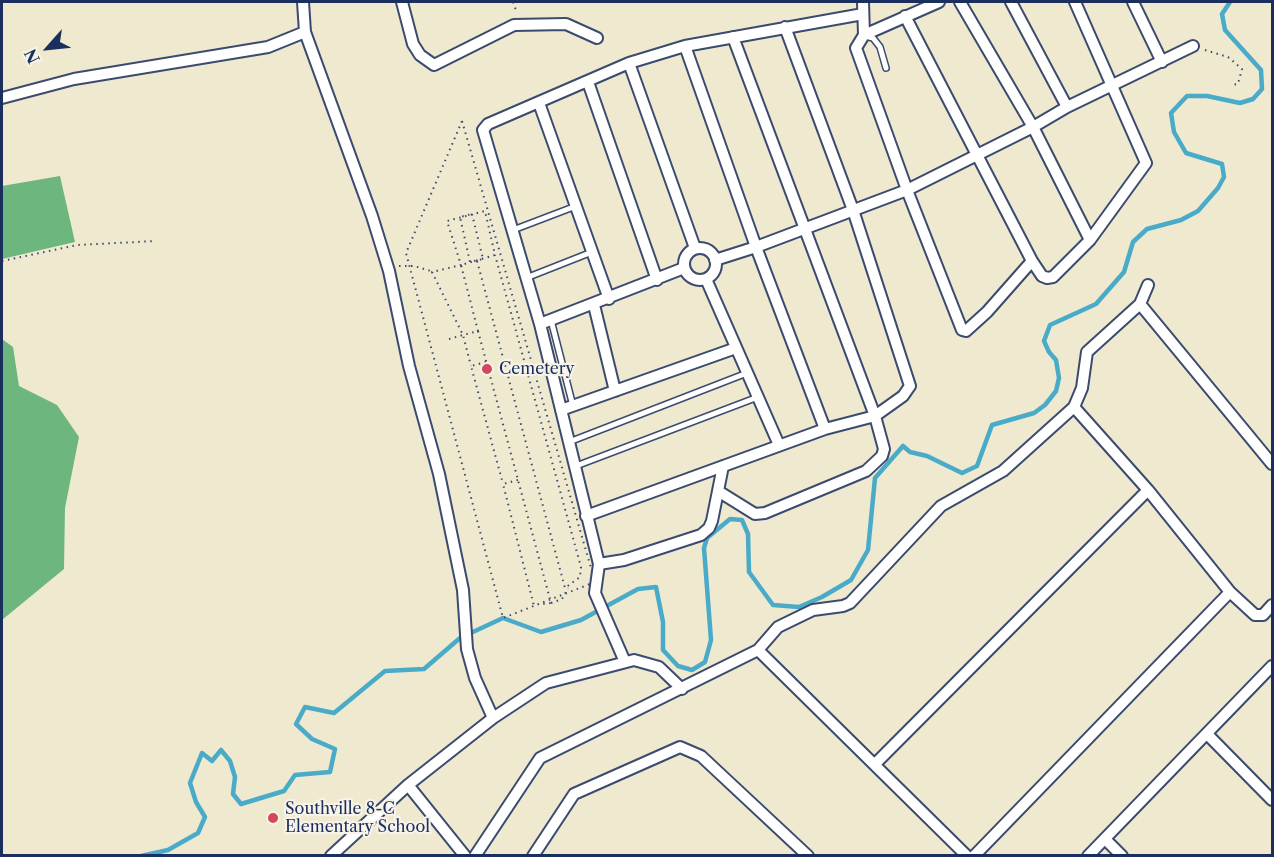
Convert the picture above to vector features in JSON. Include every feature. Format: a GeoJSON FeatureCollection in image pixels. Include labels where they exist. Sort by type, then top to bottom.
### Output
{"type":"FeatureCollection","features":[{"type":"Feature","properties":{"kind":"street"},"geometry":{"type":"LineString","coordinates":[[303,2],[305,32],[372,216],[387,265],[410,366],[439,474],[463,590],[467,649],[474,678],[493,718]]}},
{"type":"Feature","properties":{"kind":"street"},"geometry":{"type":"LineString","coordinates":[[402,2],[413,44],[420,55],[434,64],[514,26],[566,24],[597,38]]}},
{"type":"Feature","properties":{"kind":"street"},"geometry":{"type":"LineString","coordinates":[[863,2],[864,35]]}},
{"type":"Feature","properties":{"kind":"street"},"geometry":{"type":"LineString","coordinates":[[939,2],[864,35],[856,48],[861,68],[962,330],[966,331],[987,312],[1032,261]]}},
{"type":"Feature","properties":{"kind":"street"},"geometry":{"type":"LineString","coordinates":[[960,2],[1033,127],[1090,240]]}},
{"type":"Feature","properties":{"kind":"street"},"geometry":{"type":"LineString","coordinates":[[1011,2],[1067,107]]}},
{"type":"Feature","properties":{"kind":"street"},"geometry":{"type":"LineString","coordinates":[[905,16],[1032,261],[1042,276],[1053,278],[1090,240],[1146,163],[1075,2]]}},
{"type":"Feature","properties":{"kind":"street"},"geometry":{"type":"LineString","coordinates":[[1133,2],[1162,62]]}},
{"type":"Feature","properties":{"kind":"street"},"geometry":{"type":"LineString","coordinates":[[625,662],[595,588],[599,564],[540,324],[483,129],[488,124],[629,63],[685,46],[863,14]]}},
{"type":"Feature","properties":{"kind":"street"},"geometry":{"type":"LineString","coordinates":[[586,516],[825,429],[875,416],[903,396],[910,383],[853,210],[785,27]]}},
{"type":"Feature","properties":{"kind":"street"},"geometry":{"type":"LineString","coordinates":[[2,98],[74,79],[268,47],[305,32]]}},
{"type":"Feature","properties":{"kind":"street"},"geometry":{"type":"LineString","coordinates":[[718,491],[759,514],[866,471],[882,456],[884,449],[875,416],[803,229],[733,37]]}},
{"type":"Feature","properties":{"kind":"street"},"geometry":{"type":"LineString","coordinates":[[685,46],[756,247],[825,429]]}},
{"type":"Feature","properties":{"kind":"street"},"geometry":{"type":"LineString","coordinates":[[715,260],[756,247],[907,190],[1033,127],[1067,107],[1193,46]]}},
{"type":"Feature","properties":{"kind":"street"},"geometry":{"type":"LineString","coordinates":[[629,63],[695,248]]}},
{"type":"Feature","properties":{"kind":"street"},"geometry":{"type":"LineString","coordinates":[[588,82],[657,280]]}},
{"type":"Feature","properties":{"kind":"street"},"geometry":{"type":"LineString","coordinates":[[539,103],[609,299]]}},
{"type":"Feature","properties":{"kind":"street"},"geometry":{"type":"LineString","coordinates":[[695,248],[708,250],[715,260],[714,271],[706,279],[693,279],[684,268],[685,256],[695,248]]}},
{"type":"Feature","properties":{"kind":"street"},"geometry":{"type":"LineString","coordinates":[[540,324],[594,305],[684,268]]}},
{"type":"Feature","properties":{"kind":"street"},"geometry":{"type":"LineString","coordinates":[[706,279],[778,446]]}},
{"type":"Feature","properties":{"kind":"street"},"geometry":{"type":"LineString","coordinates":[[475,855],[540,758],[758,650],[778,627],[813,610],[850,603],[941,506],[1003,471],[1074,407],[1078,400],[1084,363],[1091,346],[1140,304],[1148,285]]}},
{"type":"Feature","properties":{"kind":"street"},"geometry":{"type":"LineString","coordinates":[[1140,304],[1272,464]]}},
{"type":"Feature","properties":{"kind":"street"},"geometry":{"type":"LineString","coordinates":[[594,305],[615,391]]}},
{"type":"Feature","properties":{"kind":"street"},"geometry":{"type":"LineString","coordinates":[[561,410],[736,348]]}},
{"type":"Feature","properties":{"kind":"street"},"geometry":{"type":"LineString","coordinates":[[1074,407],[1148,490],[1230,592],[1255,615],[1263,615],[1272,605]]}},
{"type":"Feature","properties":{"kind":"street"},"geometry":{"type":"LineString","coordinates":[[599,564],[624,560],[701,535],[709,528],[723,466]]}},
{"type":"Feature","properties":{"kind":"street"},"geometry":{"type":"LineString","coordinates":[[875,764],[1148,490]]}},
{"type":"Feature","properties":{"kind":"street"},"geometry":{"type":"LineString","coordinates":[[974,855],[1230,592]]}},
{"type":"Feature","properties":{"kind":"street"},"geometry":{"type":"LineString","coordinates":[[758,650],[967,855]]}},
{"type":"Feature","properties":{"kind":"street"},"geometry":{"type":"LineString","coordinates":[[332,855],[408,785],[493,718],[546,683],[634,660],[659,667],[682,689]]}},
{"type":"Feature","properties":{"kind":"street"},"geometry":{"type":"LineString","coordinates":[[1089,855],[1208,735],[1272,666]]}},
{"type":"Feature","properties":{"kind":"street"},"geometry":{"type":"LineString","coordinates":[[1208,735],[1272,800]]}},
{"type":"Feature","properties":{"kind":"street"},"geometry":{"type":"LineString","coordinates":[[533,855],[574,794],[680,747],[701,756],[808,855]]}},
{"type":"Feature","properties":{"kind":"street"},"geometry":{"type":"LineString","coordinates":[[408,785],[465,855]]}},
{"type":"Feature","properties":{"kind":"street"},"geometry":{"type":"LineString","coordinates":[[1105,839],[1122,855]]}},
{"type":"Feature","properties":{"kind":"lane"},"geometry":{"type":"LineString","coordinates":[[864,35],[873,38],[880,47],[886,68]]}},
{"type":"Feature","properties":{"kind":"lane"},"geometry":{"type":"LineString","coordinates":[[512,231],[576,206]]}},
{"type":"Feature","properties":{"kind":"lane"},"geometry":{"type":"LineString","coordinates":[[526,278],[592,252]]}},
{"type":"Feature","properties":{"kind":"lane"},"geometry":{"type":"LineString","coordinates":[[551,320],[573,406]]}},
{"type":"Feature","properties":{"kind":"lane"},"geometry":{"type":"LineString","coordinates":[[569,442],[747,373]]}},
{"type":"Feature","properties":{"kind":"lane"},"geometry":{"type":"LineString","coordinates":[[574,467],[758,397]]}},
{"type":"Feature","properties":{"kind":"path"},"geometry":{"type":"LineString","coordinates":[[1193,46],[1228,57],[1242,69],[1238,84],[1231,85]]}},
{"type":"Feature","properties":{"kind":"path"},"geometry":{"type":"LineString","coordinates":[[462,121],[595,588],[503,618],[406,253],[462,121]]}},
{"type":"Feature","properties":{"kind":"path"},"geometry":{"type":"LineString","coordinates":[[477,261],[565,588],[579,578],[581,567],[495,255],[485,211],[447,221],[461,265],[551,603]]}},
{"type":"Feature","properties":{"kind":"path"},"geometry":{"type":"LineString","coordinates":[[472,214],[483,259]]}},
{"type":"Feature","properties":{"kind":"path"},"geometry":{"type":"LineString","coordinates":[[460,217],[470,262]]}},
{"type":"Feature","properties":{"kind":"path"},"geometry":{"type":"LineString","coordinates":[[2,261],[77,245],[156,241]]}},
{"type":"Feature","properties":{"kind":"path"},"geometry":{"type":"LineString","coordinates":[[387,265],[414,266],[432,272],[495,255]]}},
{"type":"Feature","properties":{"kind":"path"},"geometry":{"type":"LineString","coordinates":[[432,272],[463,335],[504,484],[534,606],[562,599],[569,585]]}},
{"type":"Feature","properties":{"kind":"path"},"geometry":{"type":"LineString","coordinates":[[449,339],[478,331]]}},
{"type":"Feature","properties":{"kind":"path"},"geometry":{"type":"LineString","coordinates":[[471,366],[486,362]]}},
{"type":"Feature","properties":{"kind":"path"},"geometry":{"type":"LineString","coordinates":[[504,484],[518,480]]}},
{"type":"Feature","properties":{"kind":"green space"},"geometry":{"type":"Polygon","coordinates":[[[60,176],[75,242],[2,259],[2,186],[60,176]]]}},
{"type":"Feature","properties":{"kind":"green space"},"geometry":{"type":"Polygon","coordinates":[[[2,339],[13,347],[19,386],[57,405],[79,437],[65,508],[64,569],[2,620],[2,339]]]}},
{"type":"Feature","properties":{"kind":"waterway"},"geometry":{"type":"LineString","coordinates":[[141,856],[168,850],[198,833],[205,817],[196,802],[190,783],[202,753],[212,761],[221,750],[230,761],[235,777],[233,794],[241,804],[284,791],[295,775],[330,772],[335,749],[312,739],[296,724],[305,707],[334,713],[385,671],[424,669],[460,638],[503,618],[541,632],[581,620],[638,589],[656,587],[663,622],[663,650],[678,666],[692,670],[705,662],[711,640],[704,548],[707,538],[730,519],[742,520],[748,534],[749,572],[773,605],[799,607],[851,580],[868,550],[875,478],[903,446],[910,452],[927,456],[962,473],[977,466],[992,425],[1034,413],[1045,405],[1056,391],[1059,378],[1056,360],[1044,341],[1050,325],[1096,304],[1124,272],[1133,242],[1147,229],[1181,220],[1198,211],[1218,188],[1224,177],[1222,164],[1186,153],[1174,132],[1171,113],[1187,96],[1207,96],[1240,103],[1253,99],[1262,89],[1261,70],[1225,30],[1222,14],[1230,2]]}},
{"type":"Feature","properties":{"kind":"place","name":"Cemetery"},"geometry":{"type":"Point","coordinates":[487,369]}},
{"type":"Feature","properties":{"kind":"place","name":"Southville 8-C Elementary School"},"geometry":{"type":"Point","coordinates":[273,818]}}]}
